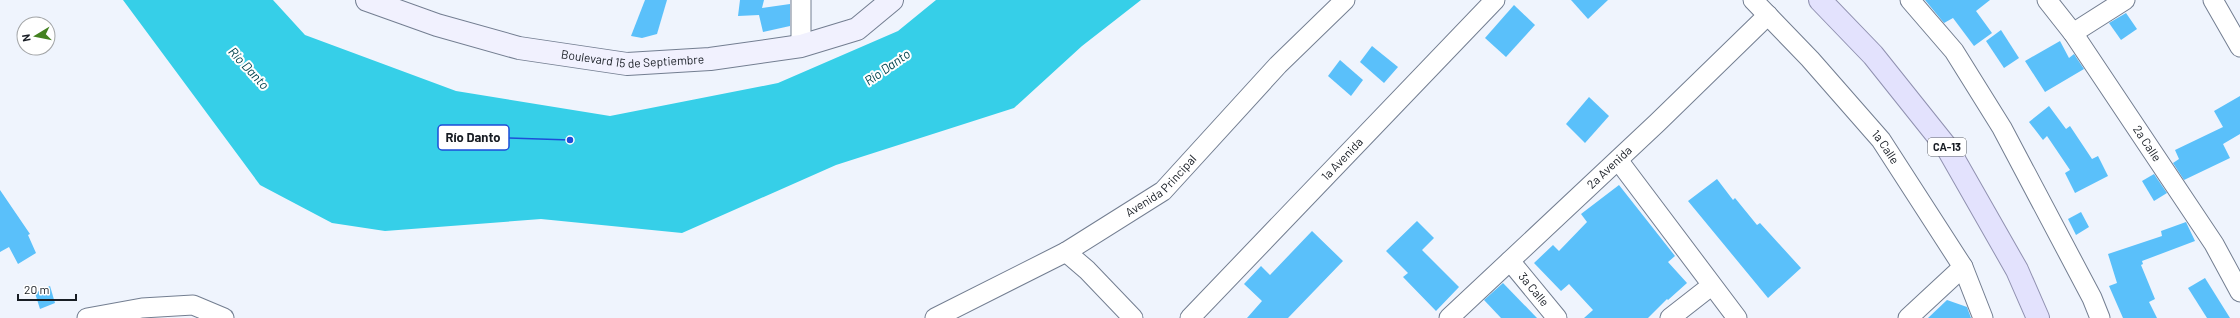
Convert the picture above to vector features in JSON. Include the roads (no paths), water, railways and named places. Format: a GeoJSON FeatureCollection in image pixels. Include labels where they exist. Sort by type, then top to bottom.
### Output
{"type":"FeatureCollection","features":[{"type":"Feature","properties":{"kind":"main road","name":"CA-13"},"geometry":{"type":"LineString","coordinates":[[1820,0],[1874,55],[1948,149],[2017,270],[2038,318]]}},
{"type":"Feature","properties":{"kind":"street","name":"Boulevard 15 de Septiembre"},"geometry":{"type":"LineString","coordinates":[[367,0],[436,25],[519,48],[627,64],[710,59],[801,46],[857,28],[892,0]]}},
{"type":"Feature","properties":{"kind":"street"},"geometry":{"type":"LineString","coordinates":[[801,0],[801,46]]}},
{"type":"Feature","properties":{"kind":"street","name":"Avenida Principal"},"geometry":{"type":"LineString","coordinates":[[935,318],[1066,252],[1163,191],[1278,65],[1345,0]]}},
{"type":"Feature","properties":{"kind":"street","name":"1a Avenida"},"geometry":{"type":"LineString","coordinates":[[1196,316],[1495,0]]}},
{"type":"Feature","properties":{"kind":"street","name":"1a Calle"},"geometry":{"type":"LineString","coordinates":[[1753,0],[1881,140],[1963,267],[1983,318]]}},
{"type":"Feature","properties":{"kind":"street"},"geometry":{"type":"LineString","coordinates":[[1910,0],[1954,51],[2002,128],[2092,298],[2100,318]]}},
{"type":"Feature","properties":{"kind":"street","name":"2a Calle"},"geometry":{"type":"LineString","coordinates":[[2047,0],[2074,33],[2214,244],[2240,292]]}},
{"type":"Feature","properties":{"kind":"street"},"geometry":{"type":"LineString","coordinates":[[2074,33],[2125,0]]}},
{"type":"Feature","properties":{"kind":"street"},"geometry":{"type":"LineString","coordinates":[[2213,0],[2240,47]]}},
{"type":"Feature","properties":{"kind":"street","name":"2a Avenida"},"geometry":{"type":"LineString","coordinates":[[1449,318],[1618,160],[1768,15]]}},
{"type":"Feature","properties":{"kind":"street"},"geometry":{"type":"LineString","coordinates":[[1618,160],[1711,286],[1737,318]]}},
{"type":"Feature","properties":{"kind":"street"},"geometry":{"type":"LineString","coordinates":[[1066,252],[1087,270],[1134,318]]}},
{"type":"Feature","properties":{"kind":"street","name":"3a Calle"},"geometry":{"type":"LineString","coordinates":[[1510,261],[1557,318]]}},
{"type":"Feature","properties":{"kind":"street"},"geometry":{"type":"LineString","coordinates":[[1908,318],[1963,267]]}},
{"type":"Feature","properties":{"kind":"street"},"geometry":{"type":"LineString","coordinates":[[1670,318],[1711,286]]}},
{"type":"Feature","properties":{"kind":"street"},"geometry":{"type":"LineString","coordinates":[[88,318],[142,313],[193,305],[224,318]]}},
{"type":"Feature","properties":{"kind":"water","name":"Río Danto"},"geometry":{"type":"Polygon","coordinates":[[[123,0],[273,0],[305,35],[456,91],[610,116],[778,83],[898,31],[936,0],[1141,0],[1082,46],[1014,108],[836,165],[682,233],[541,219],[385,231],[332,223],[260,185],[123,0]]]}},
{"type":"Feature","properties":{"kind":"place","name":"Río Danto"},"geometry":{"type":"Point","coordinates":[570,140]}}]}
